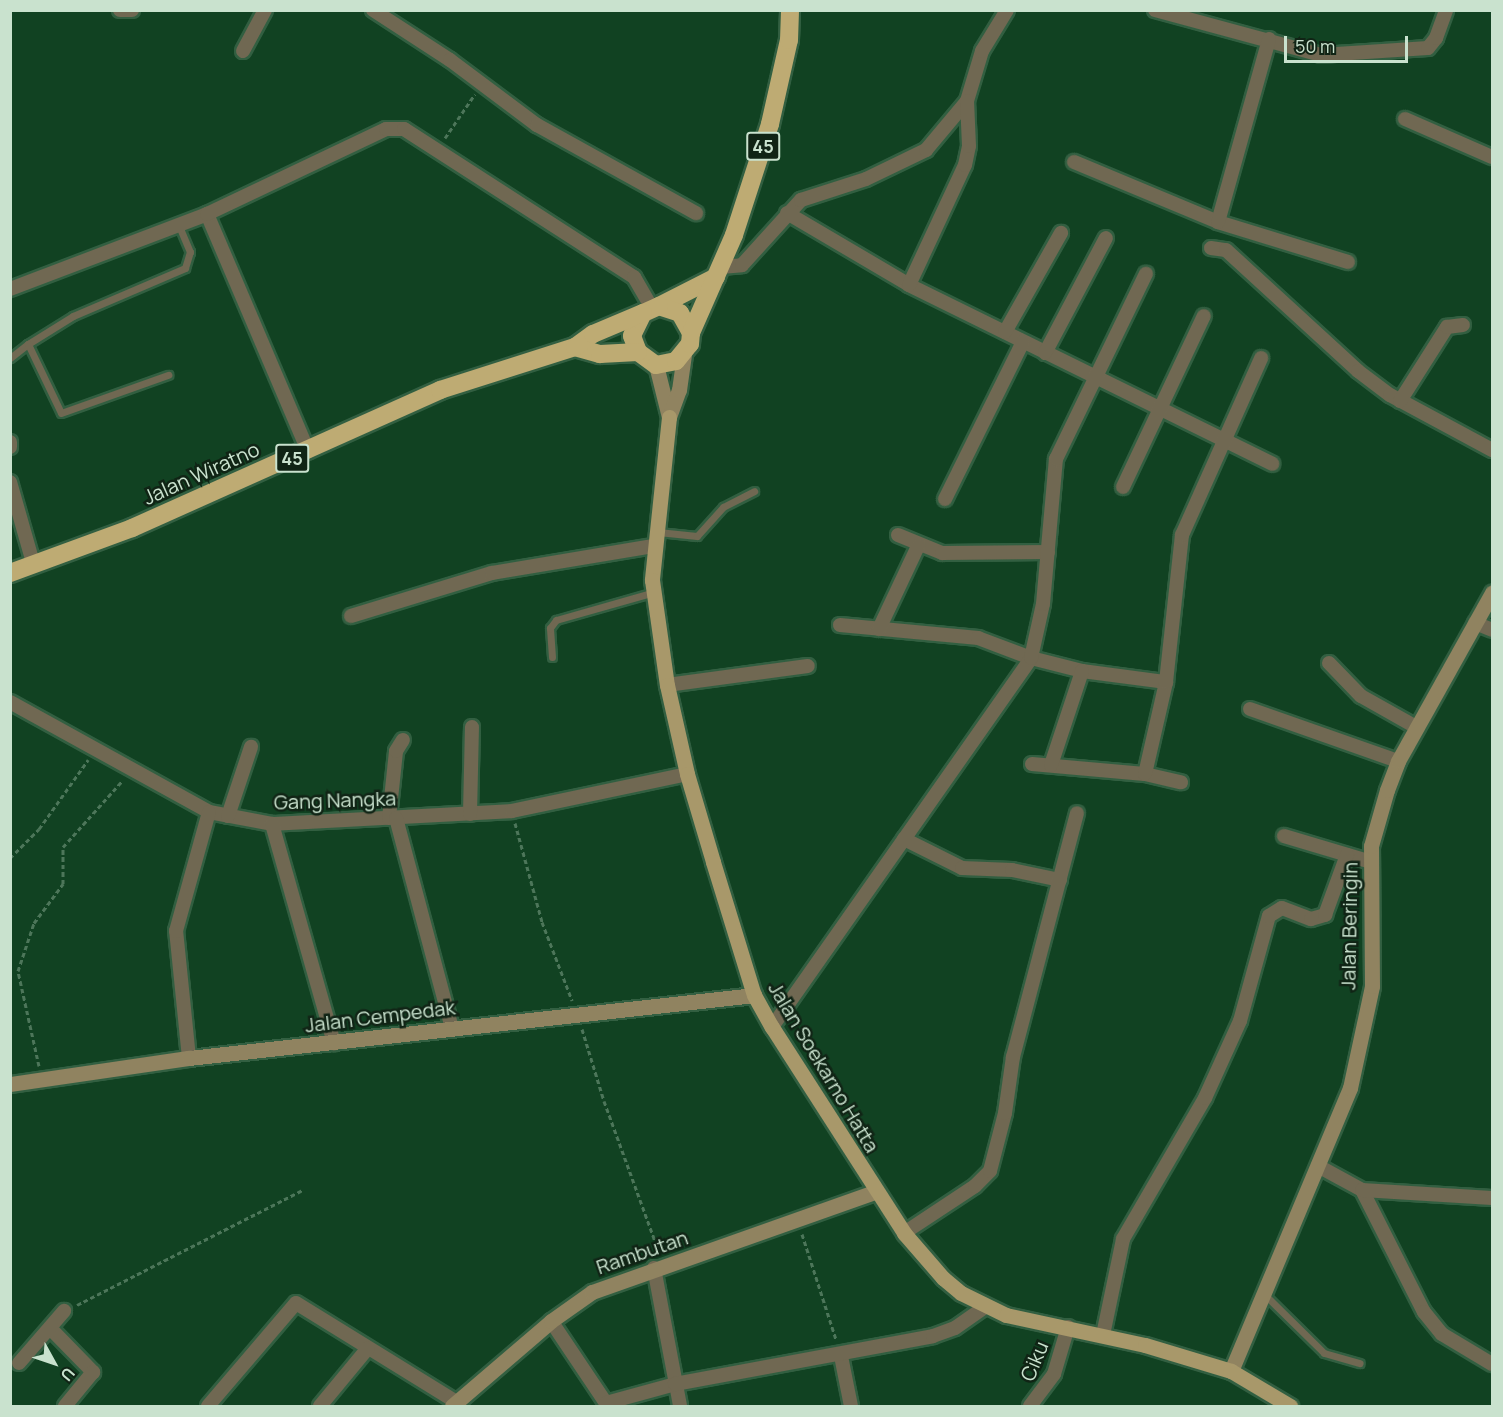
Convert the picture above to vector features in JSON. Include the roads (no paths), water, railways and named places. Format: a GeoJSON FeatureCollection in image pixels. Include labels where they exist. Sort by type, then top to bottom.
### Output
{"type":"FeatureCollection","features":[{"type":"Feature","properties":{"kind":"highway","name":"45"},"geometry":{"type":"LineString","coordinates":[[684,355],[691,333],[718,272],[770,124],[789,40],[790,10]]}},
{"type":"Feature","properties":{"kind":"highway","name":"45"},"geometry":{"type":"LineString","coordinates":[[651,309],[718,272]]}},
{"type":"Feature","properties":{"kind":"highway"},"geometry":{"type":"LineString","coordinates":[[638,352],[633,327],[651,309],[680,313],[691,333]]}},
{"type":"Feature","properties":{"kind":"highway","name":"Jalan Wiratno"},"geometry":{"type":"LineString","coordinates":[[10,573],[34,566],[308,451],[440,390],[575,347],[593,334],[651,309]]}},
{"type":"Feature","properties":{"kind":"highway"},"geometry":{"type":"LineString","coordinates":[[575,347],[600,354],[638,352],[656,364],[666,365],[684,355]]}},
{"type":"Feature","properties":{"kind":"main road","name":"Jalan Soekarno Hatta"},"geometry":{"type":"LineString","coordinates":[[669,417],[654,539],[654,592],[667,685],[687,774],[754,995],[875,1192],[904,1233],[943,1278],[985,1307],[1103,1335],[1231,1371],[1290,1407]]}},
{"type":"Feature","properties":{"kind":"street"},"geometry":{"type":"LineString","coordinates":[[120,10],[132,10]]}},
{"type":"Feature","properties":{"kind":"street"},"geometry":{"type":"LineString","coordinates":[[243,51],[265,10]]}},
{"type":"Feature","properties":{"kind":"street"},"geometry":{"type":"LineString","coordinates":[[373,10],[450,60],[481,86],[567,143],[696,213]]}},
{"type":"Feature","properties":{"kind":"street"},"geometry":{"type":"LineString","coordinates":[[909,285],[965,165],[970,139],[967,101],[982,51],[1007,10]]}},
{"type":"Feature","properties":{"kind":"street"},"geometry":{"type":"LineString","coordinates":[[1155,10],[1203,26],[1269,39],[1321,55],[1428,48],[1436,38],[1446,10]]}},
{"type":"Feature","properties":{"kind":"street"},"geometry":{"type":"LineString","coordinates":[[1218,222],[1269,39]]}},
{"type":"Feature","properties":{"kind":"street"},"geometry":{"type":"LineString","coordinates":[[718,272],[742,265],[801,200],[866,179],[926,150],[967,101]]}},
{"type":"Feature","properties":{"kind":"street"},"geometry":{"type":"LineString","coordinates":[[1405,119],[1492,157]]}},
{"type":"Feature","properties":{"kind":"street"},"geometry":{"type":"LineString","coordinates":[[10,289],[179,226],[386,129],[404,129],[438,148],[634,277],[651,309]]}},
{"type":"Feature","properties":{"kind":"street"},"geometry":{"type":"LineString","coordinates":[[1074,162],[1218,222],[1347,262]]}},
{"type":"Feature","properties":{"kind":"street"},"geometry":{"type":"LineString","coordinates":[[787,213],[909,285],[1160,411],[1272,464]]}},
{"type":"Feature","properties":{"kind":"street"},"geometry":{"type":"LineString","coordinates":[[207,214],[308,451]]}},
{"type":"Feature","properties":{"kind":"street"},"geometry":{"type":"LineString","coordinates":[[1005,332],[1061,233]]}},
{"type":"Feature","properties":{"kind":"street"},"geometry":{"type":"LineString","coordinates":[[1045,353],[1106,238]]}},
{"type":"Feature","properties":{"kind":"street"},"geometry":{"type":"LineString","coordinates":[[1211,248],[1226,250],[1358,371],[1400,401],[1492,450]]}},
{"type":"Feature","properties":{"kind":"street"},"geometry":{"type":"LineString","coordinates":[[772,1027],[1031,658],[1044,604],[1056,459],[1092,377],[1146,274]]}},
{"type":"Feature","properties":{"kind":"street"},"geometry":{"type":"LineString","coordinates":[[1123,487],[1204,316]]}},
{"type":"Feature","properties":{"kind":"street"},"geometry":{"type":"LineString","coordinates":[[1400,401],[1447,327],[1463,325]]}},
{"type":"Feature","properties":{"kind":"street"},"geometry":{"type":"LineString","coordinates":[[945,499],[1023,342]]}},
{"type":"Feature","properties":{"kind":"street","name":"Jalan Soekarno Hatta"},"geometry":{"type":"LineString","coordinates":[[669,417],[679,390],[684,355]]}},
{"type":"Feature","properties":{"kind":"street"},"geometry":{"type":"LineString","coordinates":[[1145,774],[1166,682],[1182,535],[1261,358]]}},
{"type":"Feature","properties":{"kind":"street","name":"Jalan Soekarno Hatta"},"geometry":{"type":"LineString","coordinates":[[656,364],[669,417]]}},
{"type":"Feature","properties":{"kind":"street"},"geometry":{"type":"LineString","coordinates":[[10,442],[10,447]]}},
{"type":"Feature","properties":{"kind":"street"},"geometry":{"type":"LineString","coordinates":[[10,482],[34,566]]}},
{"type":"Feature","properties":{"kind":"street"},"geometry":{"type":"LineString","coordinates":[[898,535],[918,546],[960,555],[1048,552]]}},
{"type":"Feature","properties":{"kind":"street"},"geometry":{"type":"LineString","coordinates":[[351,616],[492,573],[654,539]]}},
{"type":"Feature","properties":{"kind":"street"},"geometry":{"type":"LineString","coordinates":[[879,629],[918,546]]}},
{"type":"Feature","properties":{"kind":"street","name":"Jalan Beringin"},"geometry":{"type":"LineString","coordinates":[[1231,1371],[1350,1088],[1364,1035],[1372,986],[1371,846],[1398,761],[1492,593]]}},
{"type":"Feature","properties":{"kind":"street"},"geometry":{"type":"LineString","coordinates":[[1476,623],[1492,630]]}},
{"type":"Feature","properties":{"kind":"street"},"geometry":{"type":"LineString","coordinates":[[840,625],[978,638],[1031,658],[1082,670],[1166,682]]}},
{"type":"Feature","properties":{"kind":"street"},"geometry":{"type":"LineString","coordinates":[[1329,663],[1361,696],[1416,727]]}},
{"type":"Feature","properties":{"kind":"street"},"geometry":{"type":"LineString","coordinates":[[667,685],[808,666]]}},
{"type":"Feature","properties":{"kind":"street"},"geometry":{"type":"LineString","coordinates":[[1052,765],[1082,670]]}},
{"type":"Feature","properties":{"kind":"street","name":"Gang Nangka"},"geometry":{"type":"LineString","coordinates":[[10,702],[94,751],[209,812],[272,824],[512,811],[687,774]]}},
{"type":"Feature","properties":{"kind":"street"},"geometry":{"type":"LineString","coordinates":[[1250,709],[1398,761]]}},
{"type":"Feature","properties":{"kind":"street"},"geometry":{"type":"LineString","coordinates":[[470,814],[472,726]]}},
{"type":"Feature","properties":{"kind":"street"},"geometry":{"type":"LineString","coordinates":[[403,740],[396,751],[393,818],[452,1028]]}},
{"type":"Feature","properties":{"kind":"street"},"geometry":{"type":"LineString","coordinates":[[228,816],[251,747]]}},
{"type":"Feature","properties":{"kind":"street"},"geometry":{"type":"LineString","coordinates":[[1032,764],[1145,774],[1181,782]]}},
{"type":"Feature","properties":{"kind":"street"},"geometry":{"type":"LineString","coordinates":[[189,1058],[176,931],[209,812]]}},
{"type":"Feature","properties":{"kind":"street"},"geometry":{"type":"LineString","coordinates":[[904,1233],[975,1186],[990,1171],[1003,1122],[1013,1057],[1077,813]]}},
{"type":"Feature","properties":{"kind":"street"},"geometry":{"type":"LineString","coordinates":[[272,824],[334,1043]]}},
{"type":"Feature","properties":{"kind":"street"},"geometry":{"type":"LineString","coordinates":[[1284,836],[1371,862]]}},
{"type":"Feature","properties":{"kind":"street"},"geometry":{"type":"LineString","coordinates":[[904,839],[962,868],[1012,870],[1060,880]]}},
{"type":"Feature","properties":{"kind":"street"},"geometry":{"type":"LineString","coordinates":[[1103,1335],[1123,1239],[1205,1098],[1240,1021],[1269,916],[1282,908],[1311,920],[1325,915],[1347,855]]}},
{"type":"Feature","properties":{"kind":"street","name":"Jalan Cempedak"},"geometry":{"type":"LineString","coordinates":[[10,1084],[189,1058],[452,1028],[578,1017],[754,995]]}},
{"type":"Feature","properties":{"kind":"street"},"geometry":{"type":"LineString","coordinates":[[1318,1166],[1362,1190],[1492,1198]]}},
{"type":"Feature","properties":{"kind":"street"},"geometry":{"type":"LineString","coordinates":[[1362,1190],[1424,1312],[1442,1334],[1492,1364]]}},
{"type":"Feature","properties":{"kind":"street","name":"Rambutan"},"geometry":{"type":"LineString","coordinates":[[456,1405],[551,1321],[591,1292],[659,1266],[798,1221],[875,1192]]}},
{"type":"Feature","properties":{"kind":"street"},"geometry":{"type":"LineString","coordinates":[[659,1266],[680,1407]]}},
{"type":"Feature","properties":{"kind":"street"},"geometry":{"type":"LineString","coordinates":[[208,1407],[296,1303],[456,1405]]}},
{"type":"Feature","properties":{"kind":"street"},"geometry":{"type":"LineString","coordinates":[[551,1321],[607,1405],[675,1384],[841,1356],[933,1336],[955,1328],[985,1307]]}},
{"type":"Feature","properties":{"kind":"street"},"geometry":{"type":"LineString","coordinates":[[19,1363],[64,1311]]}},
{"type":"Feature","properties":{"kind":"street","name":"Ciku"},"geometry":{"type":"LineString","coordinates":[[1030,1407],[1054,1374],[1068,1327]]}},
{"type":"Feature","properties":{"kind":"street"},"geometry":{"type":"LineString","coordinates":[[50,1328],[93,1372],[65,1407]]}},
{"type":"Feature","properties":{"kind":"street"},"geometry":{"type":"LineString","coordinates":[[320,1407],[368,1348]]}},
{"type":"Feature","properties":{"kind":"street"},"geometry":{"type":"LineString","coordinates":[[841,1356],[851,1407]]}},
{"type":"Feature","properties":{"kind":"lane"},"geometry":{"type":"LineString","coordinates":[[10,358],[73,316],[185,268],[190,252],[179,226]]}},
{"type":"Feature","properties":{"kind":"lane"},"geometry":{"type":"LineString","coordinates":[[28,344],[61,413],[168,375]]}},
{"type":"Feature","properties":{"kind":"lane"},"geometry":{"type":"LineString","coordinates":[[654,539],[698,536],[723,507],[754,491]]}},
{"type":"Feature","properties":{"kind":"lane"},"geometry":{"type":"LineString","coordinates":[[552,657],[550,628],[556,620],[654,592]]}},
{"type":"Feature","properties":{"kind":"lane"},"geometry":{"type":"LineString","coordinates":[[1264,1294],[1324,1353],[1360,1364]]}}]}
